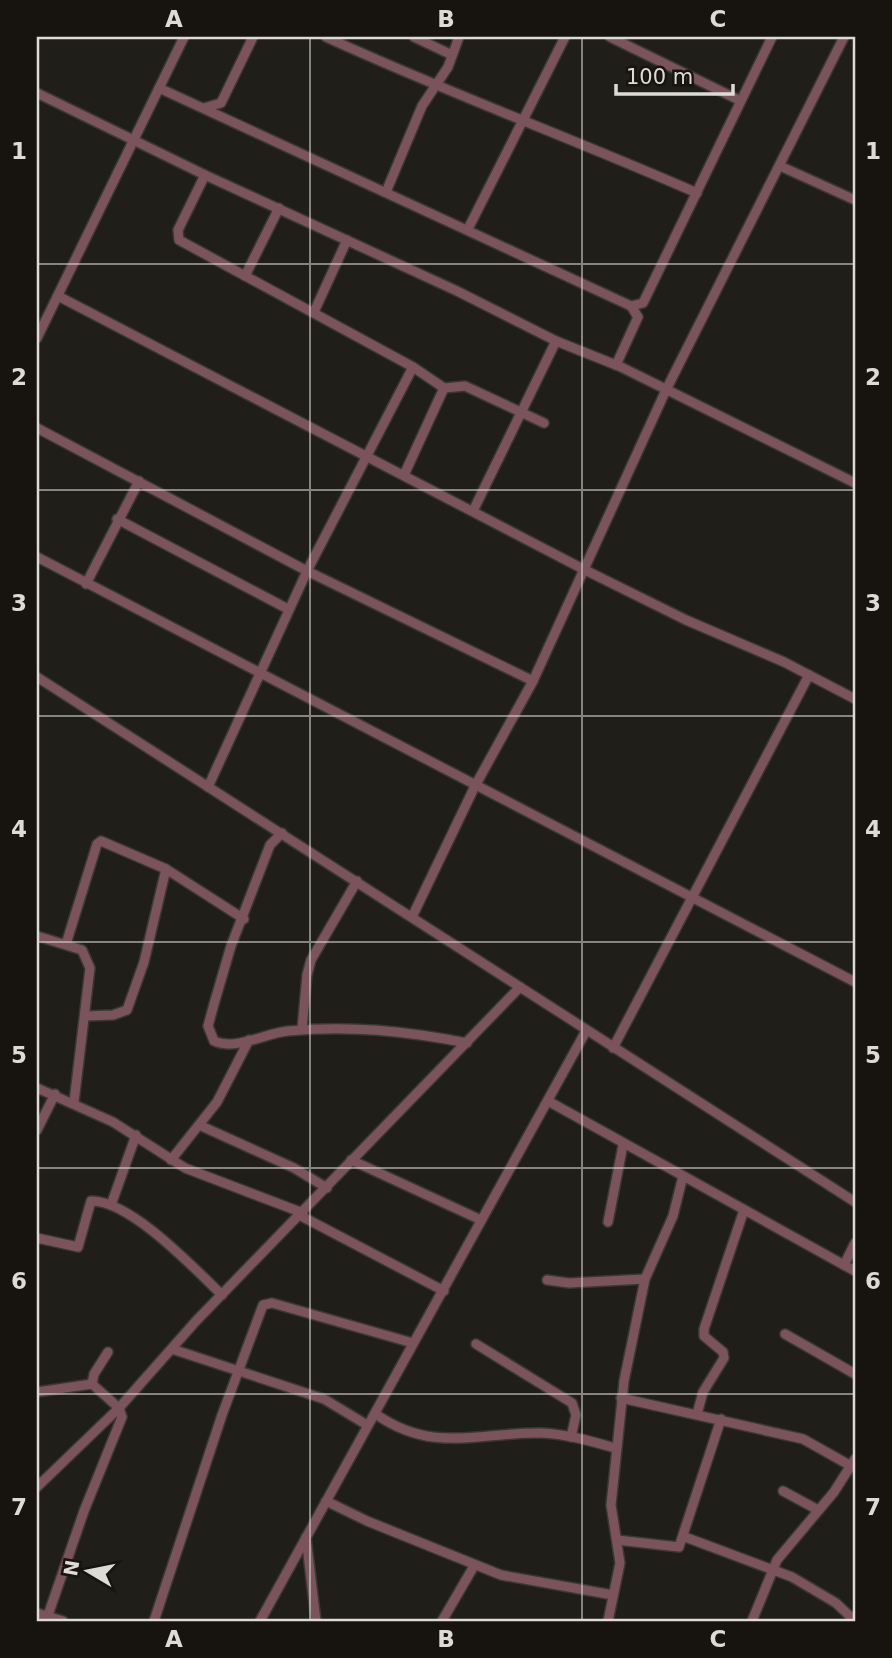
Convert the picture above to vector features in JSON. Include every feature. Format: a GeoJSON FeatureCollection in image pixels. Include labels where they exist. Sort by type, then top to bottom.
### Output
{"type":"FeatureCollection","features":[{"type":"Feature","properties":{"kind":"street"},"geometry":{"type":"LineString","coordinates":[[37,338],[184,37]]}},
{"type":"Feature","properties":{"kind":"street"},"geometry":{"type":"LineString","coordinates":[[204,108],[221,103],[253,37]]}},
{"type":"Feature","properties":{"kind":"street"},"geometry":{"type":"LineString","coordinates":[[326,37],[372,59],[436,83],[522,122],[584,144],[697,193]]}},
{"type":"Feature","properties":{"kind":"street"},"geometry":{"type":"LineString","coordinates":[[414,37],[452,55]]}},
{"type":"Feature","properties":{"kind":"street"},"geometry":{"type":"LineString","coordinates":[[386,192],[422,106],[452,55],[459,37]]}},
{"type":"Feature","properties":{"kind":"street"},"geometry":{"type":"LineString","coordinates":[[468,229],[565,37]]}},
{"type":"Feature","properties":{"kind":"street"},"geometry":{"type":"LineString","coordinates":[[610,37],[739,100]]}},
{"type":"Feature","properties":{"kind":"street"},"geometry":{"type":"LineString","coordinates":[[631,306],[643,303],[739,100],[772,37]]}},
{"type":"Feature","properties":{"kind":"street"},"geometry":{"type":"LineString","coordinates":[[412,917],[475,786],[533,681],[666,390],[844,37]]}},
{"type":"Feature","properties":{"kind":"street"},"geometry":{"type":"LineString","coordinates":[[159,88],[631,306],[638,317],[616,365]]}},
{"type":"Feature","properties":{"kind":"street"},"geometry":{"type":"LineString","coordinates":[[37,93],[556,341],[616,365],[855,483]]}},
{"type":"Feature","properties":{"kind":"street"},"geometry":{"type":"LineString","coordinates":[[221,103],[229,120]]}},
{"type":"Feature","properties":{"kind":"street"},"geometry":{"type":"LineString","coordinates":[[780,166],[855,200]]}},
{"type":"Feature","properties":{"kind":"street"},"geometry":{"type":"LineString","coordinates":[[205,175],[177,236],[413,367],[444,388],[465,386],[544,423]]}},
{"type":"Feature","properties":{"kind":"street"},"geometry":{"type":"LineString","coordinates":[[245,276],[279,208]]}},
{"type":"Feature","properties":{"kind":"street"},"geometry":{"type":"LineString","coordinates":[[314,312],[347,240]]}},
{"type":"Feature","properties":{"kind":"street"},"geometry":{"type":"LineString","coordinates":[[58,296],[583,569],[855,699]]}},
{"type":"Feature","properties":{"kind":"street"},"geometry":{"type":"LineString","coordinates":[[473,511],[556,341]]}},
{"type":"Feature","properties":{"kind":"street"},"geometry":{"type":"LineString","coordinates":[[208,787],[307,570],[413,367]]}},
{"type":"Feature","properties":{"kind":"street"},"geometry":{"type":"LineString","coordinates":[[404,475],[444,388]]}},
{"type":"Feature","properties":{"kind":"street"},"geometry":{"type":"LineString","coordinates":[[37,429],[307,570],[533,681]]}},
{"type":"Feature","properties":{"kind":"street"},"geometry":{"type":"LineString","coordinates":[[86,584],[117,519],[139,481]]}},
{"type":"Feature","properties":{"kind":"street"},"geometry":{"type":"LineString","coordinates":[[117,519],[288,609]]}},
{"type":"Feature","properties":{"kind":"street"},"geometry":{"type":"LineString","coordinates":[[37,557],[855,982]]}},
{"type":"Feature","properties":{"kind":"street"},"geometry":{"type":"LineString","coordinates":[[613,1048],[809,675]]}},
{"type":"Feature","properties":{"kind":"street"},"geometry":{"type":"LineString","coordinates":[[37,677],[855,1202]]}},
{"type":"Feature","properties":{"kind":"street"},"geometry":{"type":"LineString","coordinates":[[282,833],[270,845],[232,946],[208,1026],[209,1035],[222,1044],[249,1040],[274,1032],[302,1029],[391,1029],[467,1043]]}},
{"type":"Feature","properties":{"kind":"street"},"geometry":{"type":"LineString","coordinates":[[66,944],[99,842],[166,869],[244,919]]}},
{"type":"Feature","properties":{"kind":"street"},"geometry":{"type":"LineString","coordinates":[[86,1016],[113,1015],[127,1010],[144,962],[166,869]]}},
{"type":"Feature","properties":{"kind":"street"},"geometry":{"type":"LineString","coordinates":[[302,1029],[311,960],[357,881]]}},
{"type":"Feature","properties":{"kind":"street"},"geometry":{"type":"LineString","coordinates":[[37,936],[82,950],[90,968],[74,1102]]}},
{"type":"Feature","properties":{"kind":"street"},"geometry":{"type":"LineString","coordinates":[[37,1487],[119,1408],[222,1295],[520,987]]}},
{"type":"Feature","properties":{"kind":"street"},"geometry":{"type":"LineString","coordinates":[[260,1621],[368,1424],[377,1415],[586,1031]]}},
{"type":"Feature","properties":{"kind":"street"},"geometry":{"type":"LineString","coordinates":[[171,1160],[231,1079],[249,1040]]}},
{"type":"Feature","properties":{"kind":"street"},"geometry":{"type":"LineString","coordinates":[[37,1088],[74,1102],[135,1135],[171,1160],[200,1174],[302,1214],[444,1291]]}},
{"type":"Feature","properties":{"kind":"street"},"geometry":{"type":"LineString","coordinates":[[37,1130],[55,1094]]}},
{"type":"Feature","properties":{"kind":"street"},"geometry":{"type":"LineString","coordinates":[[548,1101],[855,1272]]}},
{"type":"Feature","properties":{"kind":"street"},"geometry":{"type":"LineString","coordinates":[[199,1125],[294,1168],[327,1188]]}},
{"type":"Feature","properties":{"kind":"street"},"geometry":{"type":"LineString","coordinates":[[111,1205],[135,1135]]}},
{"type":"Feature","properties":{"kind":"street"},"geometry":{"type":"LineString","coordinates":[[608,1222],[623,1145]]}},
{"type":"Feature","properties":{"kind":"street"},"geometry":{"type":"LineString","coordinates":[[351,1160],[481,1220]]}},
{"type":"Feature","properties":{"kind":"street"},"geometry":{"type":"LineString","coordinates":[[608,1621],[620,1563],[611,1505],[621,1398],[645,1279],[673,1216],[683,1176]]}},
{"type":"Feature","properties":{"kind":"street"},"geometry":{"type":"LineString","coordinates":[[37,1238],[78,1247],[91,1201],[111,1205],[161,1240],[222,1295]]}},
{"type":"Feature","properties":{"kind":"street"},"geometry":{"type":"LineString","coordinates":[[697,1414],[708,1380],[724,1358],[723,1352],[704,1336],[704,1329],[744,1210]]}},
{"type":"Feature","properties":{"kind":"street"},"geometry":{"type":"LineString","coordinates":[[844,1265],[855,1242]]}},
{"type":"Feature","properties":{"kind":"street"},"geometry":{"type":"LineString","coordinates":[[547,1280],[569,1283],[645,1279]]}},
{"type":"Feature","properties":{"kind":"street"},"geometry":{"type":"LineString","coordinates":[[155,1621],[238,1371],[259,1313],[267,1303],[414,1343]]}},
{"type":"Feature","properties":{"kind":"street"},"geometry":{"type":"LineString","coordinates":[[785,1334],[855,1374]]}},
{"type":"Feature","properties":{"kind":"street"},"geometry":{"type":"LineString","coordinates":[[476,1344],[572,1403],[576,1415],[571,1437]]}},
{"type":"Feature","properties":{"kind":"street"},"geometry":{"type":"LineString","coordinates":[[172,1349],[324,1399],[368,1424]]}},
{"type":"Feature","properties":{"kind":"street"},"geometry":{"type":"LineString","coordinates":[[92,1384],[94,1374],[108,1352]]}},
{"type":"Feature","properties":{"kind":"street"},"geometry":{"type":"LineString","coordinates":[[37,1392],[92,1384],[119,1408],[122,1417],[84,1511],[47,1619]]}},
{"type":"Feature","properties":{"kind":"street"},"geometry":{"type":"LineString","coordinates":[[621,1398],[803,1439],[853,1462],[835,1492],[792,1538],[772,1568],[752,1621]]}},
{"type":"Feature","properties":{"kind":"street"},"geometry":{"type":"LineString","coordinates":[[377,1415],[413,1430],[451,1440],[524,1433],[571,1437],[615,1448]]}},
{"type":"Feature","properties":{"kind":"street"},"geometry":{"type":"LineString","coordinates":[[617,1540],[679,1548],[685,1537],[722,1419]]}},
{"type":"Feature","properties":{"kind":"street"},"geometry":{"type":"LineString","coordinates":[[783,1490],[818,1510]]}},
{"type":"Feature","properties":{"kind":"street"},"geometry":{"type":"LineString","coordinates":[[326,1501],[474,1566],[522,1580],[613,1595]]}},
{"type":"Feature","properties":{"kind":"street"},"geometry":{"type":"LineString","coordinates":[[306,1537],[316,1621]]}},
{"type":"Feature","properties":{"kind":"street"},"geometry":{"type":"LineString","coordinates":[[685,1537],[772,1568],[836,1603],[855,1621]]}},
{"type":"Feature","properties":{"kind":"street"},"geometry":{"type":"LineString","coordinates":[[442,1621],[474,1566]]}},
{"type":"Feature","properties":{"kind":"street"},"geometry":{"type":"LineString","coordinates":[[37,1613],[47,1619],[62,1621]]}}]}
